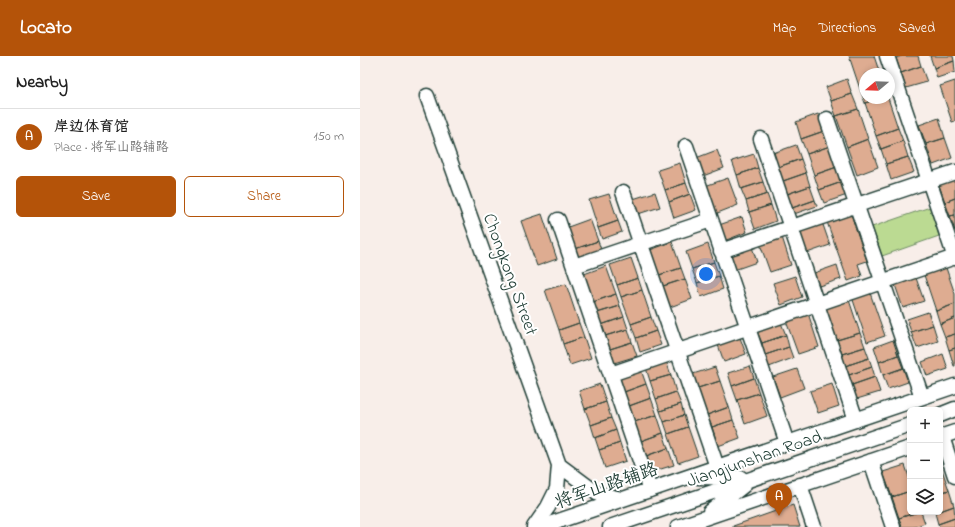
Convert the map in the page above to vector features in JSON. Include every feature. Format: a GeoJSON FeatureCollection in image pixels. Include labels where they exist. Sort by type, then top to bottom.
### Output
{"type":"FeatureCollection","features":[{"type":"Feature","properties":{"kind":"street"},"geometry":{"type":"LineString","coordinates":[[611,374],[955,257],[886,56]]}},
{"type":"Feature","properties":{"kind":"street","name":"Chongkong Street"},"geometry":{"type":"LineString","coordinates":[[427,96],[559,465],[556,489],[548,507],[534,527]]}},
{"type":"Feature","properties":{"kind":"street"},"geometry":{"type":"LineString","coordinates":[[827,119],[922,397]]}},
{"type":"Feature","properties":{"kind":"street"},"geometry":{"type":"LineString","coordinates":[[761,139],[856,420]]}},
{"type":"Feature","properties":{"kind":"street"},"geometry":{"type":"LineString","coordinates":[[686,146],[787,443]]}},
{"type":"Feature","properties":{"kind":"street"},"geometry":{"type":"LineString","coordinates":[[721,251],[955,172]]}},
{"type":"Feature","properties":{"kind":"street"},"geometry":{"type":"LineString","coordinates":[[623,192],[717,467]]}},
{"type":"Feature","properties":{"kind":"street"},"geometry":{"type":"LineString","coordinates":[[558,220],[650,490]]}},
{"type":"Feature","properties":{"kind":"street"},"geometry":{"type":"LineString","coordinates":[[574,266],[711,220]]}},
{"type":"Feature","properties":{"kind":"street","name":"将军山路辅路"},"geometry":{"type":"LineString","coordinates":[[541,527],[955,386]]}},
{"type":"Feature","properties":{"kind":"street"},"geometry":{"type":"LineString","coordinates":[[943,413],[955,409]]}},
{"type":"Feature","properties":{"kind":"street","name":"Jiangjunshan Road"},"geometry":{"type":"LineString","coordinates":[[610,527],[907,426]]}},
{"type":"Feature","properties":{"kind":"street"},"geometry":{"type":"LineString","coordinates":[[946,436],[955,476]]}},
{"type":"Feature","properties":{"kind":"street"},"geometry":{"type":"LineString","coordinates":[[678,527],[907,449]]}},
{"type":"Feature","properties":{"kind":"street"},"geometry":{"type":"LineString","coordinates":[[871,461],[893,527]]}},
{"type":"Feature","properties":{"kind":"street"},"geometry":{"type":"LineString","coordinates":[[559,465],[598,494],[622,499]]}},
{"type":"Feature","properties":{"kind":"street"},"geometry":{"type":"LineString","coordinates":[[687,477],[752,478]]}},
{"type":"Feature","properties":{"kind":"street"},"geometry":{"type":"LineString","coordinates":[[701,519],[752,478]]}},
{"type":"Feature","properties":{"kind":"street"},"geometry":{"type":"LineString","coordinates":[[800,485],[814,527]]}},
{"type":"Feature","properties":{"kind":"green space"},"geometry":{"type":"Polygon","coordinates":[[[930,207],[939,236],[882,256],[872,227],[930,207]]]}},
{"type":"Feature","properties":{"kind":"building"},"geometry":{"type":"Polygon","coordinates":[[[849,56],[874,56],[878,68],[859,68],[859,86],[849,56]]]}},
{"type":"Feature","properties":{"kind":"building"},"geometry":{"type":"Polygon","coordinates":[[[902,56],[918,56],[921,66],[901,73],[896,58],[902,56]]]}},
{"type":"Feature","properties":{"kind":"building"},"geometry":{"type":"Polygon","coordinates":[[[930,56],[953,56],[954,61],[934,68],[930,56]]]}},
{"type":"Feature","properties":{"kind":"building"},"geometry":{"type":"Polygon","coordinates":[[[954,61],[955,72],[937,78],[934,68],[954,61]]]}},
{"type":"Feature","properties":{"kind":"building"},"geometry":{"type":"Polygon","coordinates":[[[921,66],[927,82],[906,88],[901,73],[921,66]]]}},
{"type":"Feature","properties":{"kind":"building"},"geometry":{"type":"Polygon","coordinates":[[[847,79],[852,94],[831,101],[826,87],[847,79]]]}},
{"type":"Feature","properties":{"kind":"building"},"geometry":{"type":"Polygon","coordinates":[[[955,81],[955,121],[952,122],[940,86],[955,81]]]}},
{"type":"Feature","properties":{"kind":"building"},"geometry":{"type":"Polygon","coordinates":[[[852,94],[858,109],[836,116],[831,101],[852,94]]]}},
{"type":"Feature","properties":{"kind":"building"},"geometry":{"type":"Polygon","coordinates":[[[865,104],[890,104],[898,128],[876,136],[865,104]]]}},
{"type":"Feature","properties":{"kind":"building"},"geometry":{"type":"Polygon","coordinates":[[[858,109],[868,139],[847,147],[836,116],[858,109]]]}},
{"type":"Feature","properties":{"kind":"building"},"geometry":{"type":"Polygon","coordinates":[[[818,114],[824,131],[801,139],[796,122],[818,114]]]}},
{"type":"Feature","properties":{"kind":"building"},"geometry":{"type":"Polygon","coordinates":[[[939,118],[945,138],[926,144],[919,125],[939,118]]]}},
{"type":"Feature","properties":{"kind":"building"},"geometry":{"type":"Polygon","coordinates":[[[898,128],[903,141],[881,149],[876,136],[898,128]]]}},
{"type":"Feature","properties":{"kind":"building"},"geometry":{"type":"Polygon","coordinates":[[[824,131],[830,146],[807,154],[801,139],[824,131]]]}},
{"type":"Feature","properties":{"kind":"building"},"geometry":{"type":"Polygon","coordinates":[[[945,138],[952,158],[933,165],[926,144],[945,138]]]}},
{"type":"Feature","properties":{"kind":"building"},"geometry":{"type":"Polygon","coordinates":[[[868,139],[878,167],[857,175],[847,147],[868,139]]]}},
{"type":"Feature","properties":{"kind":"building"},"geometry":{"type":"Polygon","coordinates":[[[903,141],[908,157],[886,164],[881,149],[903,141]]]}},
{"type":"Feature","properties":{"kind":"building"},"geometry":{"type":"Polygon","coordinates":[[[796,145],[801,159],[778,167],[773,153],[796,145]]]}},
{"type":"Feature","properties":{"kind":"building"},"geometry":{"type":"Polygon","coordinates":[[[830,146],[837,167],[814,175],[807,154],[830,146]]]}},
{"type":"Feature","properties":{"kind":"building"},"geometry":{"type":"Polygon","coordinates":[[[717,150],[724,168],[703,176],[696,158],[717,150]]]}},
{"type":"Feature","properties":{"kind":"building"},"geometry":{"type":"Polygon","coordinates":[[[754,154],[758,168],[737,175],[732,161],[754,154]]]}},
{"type":"Feature","properties":{"kind":"building"},"geometry":{"type":"Polygon","coordinates":[[[908,157],[914,172],[891,180],[886,164],[908,157]]]}},
{"type":"Feature","properties":{"kind":"building"},"geometry":{"type":"Polygon","coordinates":[[[801,159],[806,173],[783,181],[778,167],[801,159]]]}},
{"type":"Feature","properties":{"kind":"building"},"geometry":{"type":"Polygon","coordinates":[[[680,163],[686,183],[665,190],[658,170],[680,163]]]}},
{"type":"Feature","properties":{"kind":"building"},"geometry":{"type":"Polygon","coordinates":[[[837,167],[842,182],[819,190],[814,175],[837,167]]]}},
{"type":"Feature","properties":{"kind":"building"},"geometry":{"type":"Polygon","coordinates":[[[758,168],[763,182],[741,189],[737,175],[758,168]]]}},
{"type":"Feature","properties":{"kind":"building"},"geometry":{"type":"Polygon","coordinates":[[[806,173],[810,186],[787,194],[783,181],[806,173]]]}},
{"type":"Feature","properties":{"kind":"building"},"geometry":{"type":"Polygon","coordinates":[[[728,178],[738,205],[715,214],[705,186],[728,178]]]}},
{"type":"Feature","properties":{"kind":"building"},"geometry":{"type":"Polygon","coordinates":[[[955,179],[955,198],[945,202],[939,185],[955,179]]]}},
{"type":"Feature","properties":{"kind":"building"},"geometry":{"type":"Polygon","coordinates":[[[763,182],[767,194],[746,201],[741,189],[763,182]]]}},
{"type":"Feature","properties":{"kind":"building"},"geometry":{"type":"Polygon","coordinates":[[[842,182],[847,195],[824,203],[819,190],[842,182]]]}},
{"type":"Feature","properties":{"kind":"building"},"geometry":{"type":"Polygon","coordinates":[[[686,183],[690,194],[669,202],[665,190],[686,183]]]}},
{"type":"Feature","properties":{"kind":"building"},"geometry":{"type":"Polygon","coordinates":[[[810,186],[815,200],[792,208],[787,194],[810,186]]]}},
{"type":"Feature","properties":{"kind":"building"},"geometry":{"type":"Polygon","coordinates":[[[655,192],[660,207],[638,214],[633,199],[655,192]]]}},
{"type":"Feature","properties":{"kind":"building"},"geometry":{"type":"Polygon","coordinates":[[[609,194],[618,221],[598,228],[589,200],[609,194]]]}},
{"type":"Feature","properties":{"kind":"building"},"geometry":{"type":"Polygon","coordinates":[[[690,194],[696,210],[674,218],[669,202],[690,194]]]}},
{"type":"Feature","properties":{"kind":"building"},"geometry":{"type":"Polygon","coordinates":[[[767,194],[771,205],[749,212],[746,201],[767,194]]]}},
{"type":"Feature","properties":{"kind":"building"},"geometry":{"type":"Polygon","coordinates":[[[955,198],[955,215],[950,216],[945,202],[955,198]]]}},
{"type":"Feature","properties":{"kind":"building"},"geometry":{"type":"Polygon","coordinates":[[[815,200],[817,206],[794,214],[792,208],[815,200]]]}},
{"type":"Feature","properties":{"kind":"building"},"geometry":{"type":"Polygon","coordinates":[[[771,205],[776,221],[755,229],[749,212],[771,205]]]}},
{"type":"Feature","properties":{"kind":"building"},"geometry":{"type":"Polygon","coordinates":[[[542,214],[557,259],[537,266],[521,221],[542,214]]]}},
{"type":"Feature","properties":{"kind":"building"},"geometry":{"type":"Polygon","coordinates":[[[851,214],[867,261],[858,264],[862,276],[848,281],[827,222],[851,214]]]}},
{"type":"Feature","properties":{"kind":"building"},"geometry":{"type":"Polygon","coordinates":[[[955,215],[955,231],[950,216],[955,215]]]}},
{"type":"Feature","properties":{"kind":"building"},"geometry":{"type":"Polygon","coordinates":[[[742,217],[747,232],[724,241],[719,225],[742,217]]]}},
{"type":"Feature","properties":{"kind":"building"},"geometry":{"type":"Polygon","coordinates":[[[590,219],[598,241],[575,249],[568,227],[590,219]]]}},
{"type":"Feature","properties":{"kind":"building"},"geometry":{"type":"Polygon","coordinates":[[[618,221],[622,232],[602,239],[598,228],[618,221]]]}},
{"type":"Feature","properties":{"kind":"building"},"geometry":{"type":"Polygon","coordinates":[[[822,222],[830,245],[807,253],[799,230],[822,222]]]}},
{"type":"Feature","properties":{"kind":"building"},"geometry":{"type":"Polygon","coordinates":[[[782,237],[791,265],[770,272],[760,244],[782,237]]]}},
{"type":"Feature","properties":{"kind":"building"},"geometry":{"type":"Polygon","coordinates":[[[598,241],[603,255],[580,263],[575,249],[598,241]]]}},
{"type":"Feature","properties":{"kind":"building"},"geometry":{"type":"Polygon","coordinates":[[[672,242],[681,268],[659,275],[650,250],[672,242]]]}},
{"type":"Feature","properties":{"kind":"building"},"geometry":{"type":"Polygon","coordinates":[[[708,244],[714,262],[692,269],[686,252],[708,244]]]}},
{"type":"Feature","properties":{"kind":"building"},"geometry":{"type":"Polygon","coordinates":[[[752,247],[757,262],[734,270],[729,255],[752,247]]]}},
{"type":"Feature","properties":{"kind":"building"},"geometry":{"type":"Polygon","coordinates":[[[631,258],[638,278],[617,285],[610,265],[631,258]]]}},
{"type":"Feature","properties":{"kind":"building"},"geometry":{"type":"Polygon","coordinates":[[[714,262],[719,276],[697,283],[692,269],[714,262]]]}},
{"type":"Feature","properties":{"kind":"building"},"geometry":{"type":"Polygon","coordinates":[[[837,265],[841,279],[819,286],[814,273],[837,265]]]}},
{"type":"Feature","properties":{"kind":"building"},"geometry":{"type":"Polygon","coordinates":[[[945,265],[955,294],[955,304],[936,311],[923,272],[945,265]]]}},
{"type":"Feature","properties":{"kind":"building"},"geometry":{"type":"Polygon","coordinates":[[[606,266],[616,294],[593,302],[584,274],[606,266]]]}},
{"type":"Feature","properties":{"kind":"building"},"geometry":{"type":"Polygon","coordinates":[[[681,268],[685,279],[663,286],[659,275],[681,268]]]}},
{"type":"Feature","properties":{"kind":"building"},"geometry":{"type":"Polygon","coordinates":[[[915,275],[924,301],[903,308],[894,282],[915,275]]]}},
{"type":"Feature","properties":{"kind":"building"},"geometry":{"type":"Polygon","coordinates":[[[719,276],[723,289],[701,297],[697,283],[719,276]]]}},
{"type":"Feature","properties":{"kind":"building"},"geometry":{"type":"Polygon","coordinates":[[[795,276],[802,297],[781,305],[773,283],[795,276]]]}},
{"type":"Feature","properties":{"kind":"building"},"geometry":{"type":"Polygon","coordinates":[[[638,278],[642,290],[621,297],[617,285],[638,278]]]}},
{"type":"Feature","properties":{"kind":"building"},"geometry":{"type":"Polygon","coordinates":[[[685,279],[692,299],[670,307],[663,286],[685,279]]]}},
{"type":"Feature","properties":{"kind":"building"},"geometry":{"type":"Polygon","coordinates":[[[566,284],[579,323],[559,330],[545,290],[566,284]]]}},
{"type":"Feature","properties":{"kind":"building"},"geometry":{"type":"Polygon","coordinates":[[[642,290],[651,317],[631,324],[621,297],[642,290]]]}},
{"type":"Feature","properties":{"kind":"building"},"geometry":{"type":"Polygon","coordinates":[[[869,290],[885,336],[867,342],[852,297],[869,290]]]}},
{"type":"Feature","properties":{"kind":"building"},"geometry":{"type":"Polygon","coordinates":[[[616,294],[620,306],[597,313],[593,302],[616,294]]]}},
{"type":"Feature","properties":{"kind":"building"},"geometry":{"type":"Polygon","coordinates":[[[848,297],[860,333],[837,340],[825,305],[848,297]]]}},
{"type":"Feature","properties":{"kind":"building"},"geometry":{"type":"Polygon","coordinates":[[[955,304],[955,318],[940,324],[936,311],[955,304]]]}},
{"type":"Feature","properties":{"kind":"building"},"geometry":{"type":"Polygon","coordinates":[[[620,306],[624,317],[601,325],[597,313],[620,306]]]}},
{"type":"Feature","properties":{"kind":"building"},"geometry":{"type":"Polygon","coordinates":[[[928,312],[933,325],[911,332],[907,319],[928,312]]]}},
{"type":"Feature","properties":{"kind":"building"},"geometry":{"type":"Polygon","coordinates":[[[808,313],[819,347],[798,354],[786,321],[808,313]]]}},
{"type":"Feature","properties":{"kind":"building"},"geometry":{"type":"Polygon","coordinates":[[[624,317],[628,329],[605,336],[601,325],[624,317]]]}},
{"type":"Feature","properties":{"kind":"building"},"geometry":{"type":"Polygon","coordinates":[[[651,317],[656,331],[636,338],[631,324],[651,317]]]}},
{"type":"Feature","properties":{"kind":"building"},"geometry":{"type":"Polygon","coordinates":[[[955,318],[955,334],[945,337],[940,324],[955,318]]]}},
{"type":"Feature","properties":{"kind":"building"},"geometry":{"type":"Polygon","coordinates":[[[579,323],[584,337],[563,344],[559,330],[579,323]]]}},
{"type":"Feature","properties":{"kind":"building"},"geometry":{"type":"Polygon","coordinates":[[[781,323],[786,335],[762,343],[757,331],[781,323]]]}},
{"type":"Feature","properties":{"kind":"building"},"geometry":{"type":"Polygon","coordinates":[[[933,325],[938,341],[917,348],[911,332],[933,325]]]}},
{"type":"Feature","properties":{"kind":"building"},"geometry":{"type":"Polygon","coordinates":[[[628,329],[632,342],[610,349],[605,336],[628,329]]]}},
{"type":"Feature","properties":{"kind":"building"},"geometry":{"type":"Polygon","coordinates":[[[656,331],[661,345],[640,352],[636,338],[656,331]]]}},
{"type":"Feature","properties":{"kind":"building"},"geometry":{"type":"Polygon","coordinates":[[[860,333],[865,347],[842,354],[837,340],[860,333]]]}},
{"type":"Feature","properties":{"kind":"building"},"geometry":{"type":"Polygon","coordinates":[[[955,334],[955,348],[949,350],[945,337],[955,334]]]}},
{"type":"Feature","properties":{"kind":"building"},"geometry":{"type":"Polygon","coordinates":[[[739,335],[746,354],[724,362],[717,342],[739,335]]]}},
{"type":"Feature","properties":{"kind":"building"},"geometry":{"type":"Polygon","coordinates":[[[786,335],[789,347],[765,355],[762,343],[786,335]]]}},
{"type":"Feature","properties":{"kind":"building"},"geometry":{"type":"Polygon","coordinates":[[[584,337],[591,358],[570,365],[563,344],[584,337]]]}},
{"type":"Feature","properties":{"kind":"building"},"geometry":{"type":"Polygon","coordinates":[[[893,340],[898,355],[879,362],[874,347],[893,340]]]}},
{"type":"Feature","properties":{"kind":"building"},"geometry":{"type":"Polygon","coordinates":[[[632,342],[637,356],[614,363],[610,349],[632,342]]]}},
{"type":"Feature","properties":{"kind":"building"},"geometry":{"type":"Polygon","coordinates":[[[789,347],[793,358],[769,367],[765,355],[789,347]]]}},
{"type":"Feature","properties":{"kind":"building"},"geometry":{"type":"Polygon","coordinates":[[[865,347],[869,358],[845,366],[842,354],[865,347]]]}},
{"type":"Feature","properties":{"kind":"building"},"geometry":{"type":"Polygon","coordinates":[[[955,348],[955,366],[954,366],[949,350],[955,348]]]}},
{"type":"Feature","properties":{"kind":"building"},"geometry":{"type":"Polygon","coordinates":[[[943,354],[948,369],[927,376],[922,362],[943,354]]]}},
{"type":"Feature","properties":{"kind":"building"},"geometry":{"type":"Polygon","coordinates":[[[898,355],[903,368],[883,375],[879,362],[898,355]]]}},
{"type":"Feature","properties":{"kind":"building"},"geometry":{"type":"Polygon","coordinates":[[[869,358],[872,367],[849,375],[845,366],[869,358]]]}},
{"type":"Feature","properties":{"kind":"building"},"geometry":{"type":"Polygon","coordinates":[[[666,361],[671,375],[650,381],[646,368],[666,361]]]}},
{"type":"Feature","properties":{"kind":"building"},"geometry":{"type":"Polygon","coordinates":[[[750,366],[754,378],[732,386],[728,373],[750,366]]]}},
{"type":"Feature","properties":{"kind":"building"},"geometry":{"type":"Polygon","coordinates":[[[715,367],[720,381],[698,388],[693,374],[715,367]]]}},
{"type":"Feature","properties":{"kind":"building"},"geometry":{"type":"Polygon","coordinates":[[[872,367],[875,377],[852,385],[849,375],[872,367]]]}},
{"type":"Feature","properties":{"kind":"building"},"geometry":{"type":"Polygon","coordinates":[[[903,368],[908,382],[888,389],[883,375],[903,368]]]}},
{"type":"Feature","properties":{"kind":"building"},"geometry":{"type":"Polygon","coordinates":[[[797,369],[804,388],[780,397],[773,377],[797,369]]]}},
{"type":"Feature","properties":{"kind":"building"},"geometry":{"type":"Polygon","coordinates":[[[641,370],[646,384],[624,392],[619,377],[641,370]]]}},
{"type":"Feature","properties":{"kind":"building"},"geometry":{"type":"Polygon","coordinates":[[[671,375],[676,392],[656,399],[650,381],[671,375]]]}},
{"type":"Feature","properties":{"kind":"building"},"geometry":{"type":"Polygon","coordinates":[[[875,377],[880,392],[857,399],[852,385],[875,377]]]}},
{"type":"Feature","properties":{"kind":"building"},"geometry":{"type":"Polygon","coordinates":[[[754,378],[759,393],[737,400],[732,386],[754,378]]]}},
{"type":"Feature","properties":{"kind":"building"},"geometry":{"type":"Polygon","coordinates":[[[720,381],[729,407],[707,415],[698,388],[720,381]]]}},
{"type":"Feature","properties":{"kind":"building"},"geometry":{"type":"Polygon","coordinates":[[[600,384],[606,402],[585,409],[579,391],[600,384]]]}},
{"type":"Feature","properties":{"kind":"building"},"geometry":{"type":"Polygon","coordinates":[[[646,384],[651,398],[629,406],[624,392],[646,384]]]}},
{"type":"Feature","properties":{"kind":"building"},"geometry":{"type":"Polygon","coordinates":[[[832,384],[839,406],[818,413],[810,391],[832,384]]]}},
{"type":"Feature","properties":{"kind":"building"},"geometry":{"type":"Polygon","coordinates":[[[676,392],[681,404],[660,411],[656,399],[676,392]]]}},
{"type":"Feature","properties":{"kind":"building"},"geometry":{"type":"Polygon","coordinates":[[[759,393],[767,416],[745,424],[737,400],[759,393]]]}},
{"type":"Feature","properties":{"kind":"building"},"geometry":{"type":"Polygon","coordinates":[[[651,398],[657,415],[634,422],[629,406],[651,398]]]}},
{"type":"Feature","properties":{"kind":"building"},"geometry":{"type":"Polygon","coordinates":[[[606,402],[611,418],[591,425],[585,409],[606,402]]]}},
{"type":"Feature","properties":{"kind":"building"},"geometry":{"type":"Polygon","coordinates":[[[681,404],[684,415],[664,422],[660,411],[681,404]]]}},
{"type":"Feature","properties":{"kind":"building"},"geometry":{"type":"Polygon","coordinates":[[[729,407],[733,420],[712,427],[707,415],[729,407]]]}},
{"type":"Feature","properties":{"kind":"building"},"geometry":{"type":"Polygon","coordinates":[[[657,415],[663,433],[641,441],[634,422],[657,415]]]}},
{"type":"Feature","properties":{"kind":"building"},"geometry":{"type":"Polygon","coordinates":[[[684,415],[688,427],[668,434],[664,422],[684,415]]]}},
{"type":"Feature","properties":{"kind":"building"},"geometry":{"type":"Polygon","coordinates":[[[611,418],[616,430],[595,438],[591,425],[611,418]]]}},
{"type":"Feature","properties":{"kind":"building"},"geometry":{"type":"Polygon","coordinates":[[[733,420],[740,438],[718,446],[712,427],[733,420]]]}},
{"type":"Feature","properties":{"kind":"building"},"geometry":{"type":"Polygon","coordinates":[[[688,427],[698,456],[678,463],[668,434],[688,427]]]}},
{"type":"Feature","properties":{"kind":"building"},"geometry":{"type":"Polygon","coordinates":[[[616,430],[620,443],[599,450],[595,438],[616,430]]]}},
{"type":"Feature","properties":{"kind":"building"},"geometry":{"type":"Polygon","coordinates":[[[663,433],[668,448],[646,456],[641,441],[663,433]]]}},
{"type":"Feature","properties":{"kind":"building"},"geometry":{"type":"Polygon","coordinates":[[[620,443],[626,461],[605,468],[599,450],[620,443]]]}},
{"type":"Feature","properties":{"kind":"building"},"geometry":{"type":"Polygon","coordinates":[[[668,448],[674,465],[651,472],[646,456],[668,448]]]}},
{"type":"Feature","properties":{"kind":"building"},"geometry":{"type":"Polygon","coordinates":[[[905,465],[907,471],[907,492],[892,497],[883,472],[905,465]]]}},
{"type":"Feature","properties":{"kind":"building"},"geometry":{"type":"Polygon","coordinates":[[[943,473],[949,490],[943,492],[943,473]]]}},
{"type":"Feature","properties":{"kind":"building"},"geometry":{"type":"Polygon","coordinates":[[[949,490],[954,506],[943,510],[943,492],[949,490]]]}},
{"type":"Feature","properties":{"kind":"building"},"geometry":{"type":"Polygon","coordinates":[[[907,492],[907,515],[908,515],[899,518],[892,497],[907,492]]]}},
{"type":"Feature","properties":{"kind":"building"},"geometry":{"type":"Polygon","coordinates":[[[793,505],[800,527],[733,527],[733,526],[793,505]]]}},
{"type":"Feature","properties":{"kind":"building"},"geometry":{"type":"Polygon","coordinates":[[[954,506],[955,518],[938,524],[936,515],[943,515],[943,510],[954,506]]]}},
{"type":"Feature","properties":{"kind":"building"},"geometry":{"type":"Polygon","coordinates":[[[908,515],[922,515],[925,523],[914,527],[902,527],[899,518],[908,515]]]}},
{"type":"Feature","properties":{"kind":"building"},"geometry":{"type":"Polygon","coordinates":[[[955,518],[955,527],[940,527],[938,524],[955,518]]]}},
{"type":"Feature","properties":{"kind":"place","name":"岸边体育馆"},"geometry":{"type":"Point","coordinates":[779,516]}}]}
